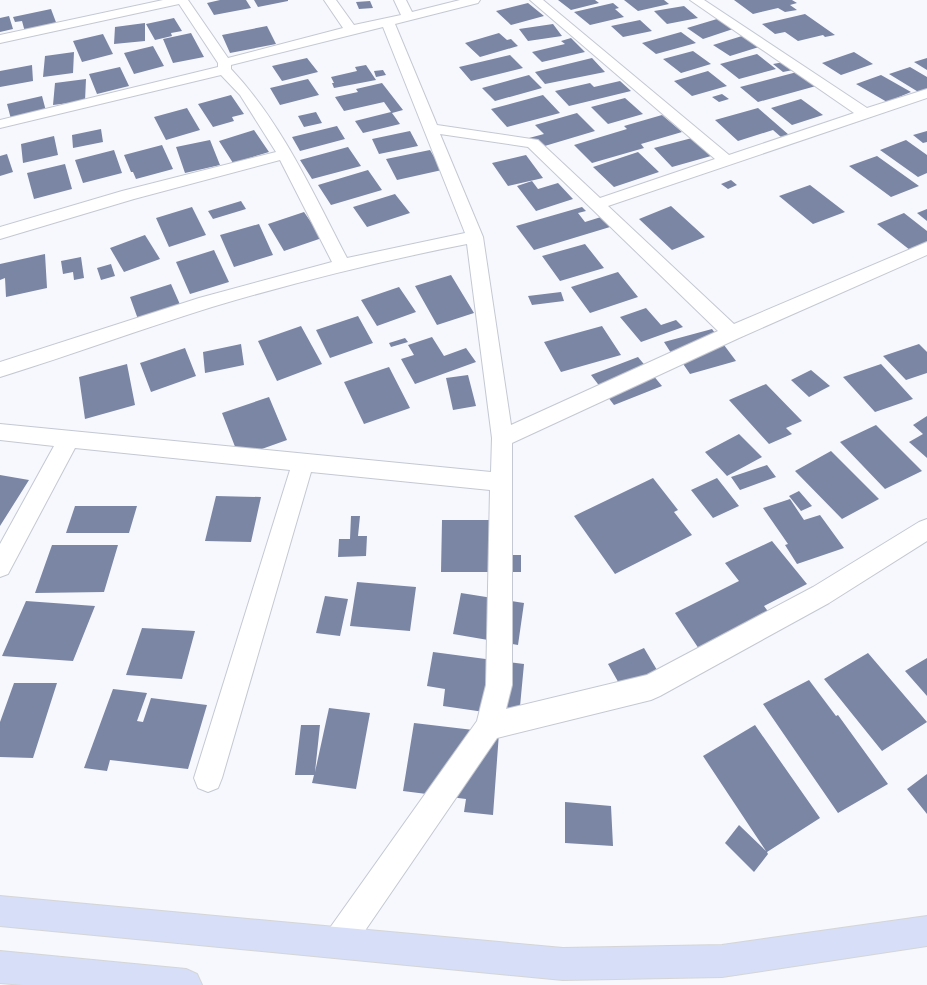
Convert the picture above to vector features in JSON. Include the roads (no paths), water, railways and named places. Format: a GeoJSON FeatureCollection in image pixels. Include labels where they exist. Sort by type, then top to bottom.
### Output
{"type":"FeatureCollection","features":[{"type":"Feature","properties":{"kind":"main road"},"geometry":{"type":"LineString","coordinates":[[0,911],[564,964],[722,961],[927,931]]}},
{"type":"Feature","properties":{"kind":"main road"},"geometry":{"type":"LineString","coordinates":[[0,967],[186,985]]}},
{"type":"Feature","properties":{"kind":"street"},"geometry":{"type":"LineString","coordinates":[[0,39],[181,0],[225,66],[246,93],[285,154],[342,266]]}},
{"type":"Feature","properties":{"kind":"street"},"geometry":{"type":"LineString","coordinates":[[330,0],[351,30]]}},
{"type":"Feature","properties":{"kind":"street"},"geometry":{"type":"LineString","coordinates":[[400,0],[408,17]]}},
{"type":"Feature","properties":{"kind":"street"},"geometry":{"type":"LineString","coordinates":[[0,124],[225,66],[351,30],[474,0]]}},
{"type":"Feature","properties":{"kind":"street"},"geometry":{"type":"LineString","coordinates":[[536,0],[727,160]]}},
{"type":"Feature","properties":{"kind":"street"},"geometry":{"type":"LineString","coordinates":[[696,0],[866,114]]}},
{"type":"Feature","properties":{"kind":"street"},"geometry":{"type":"LineString","coordinates":[[338,943],[489,727],[499,685],[502,438],[475,238],[387,21]]}},
{"type":"Feature","properties":{"kind":"street"},"geometry":{"type":"LineString","coordinates":[[597,204],[927,93]]}},
{"type":"Feature","properties":{"kind":"street"},"geometry":{"type":"LineString","coordinates":[[430,128],[534,143],[732,334]]}},
{"type":"Feature","properties":{"kind":"street"},"geometry":{"type":"LineString","coordinates":[[0,233],[128,196],[285,154]]}},
{"type":"Feature","properties":{"kind":"street"},"geometry":{"type":"LineString","coordinates":[[0,370],[205,303],[342,266],[416,248],[475,238]]}},
{"type":"Feature","properties":{"kind":"street"},"geometry":{"type":"LineString","coordinates":[[502,438],[927,248]]}},
{"type":"Feature","properties":{"kind":"street"},"geometry":{"type":"LineString","coordinates":[[0,432],[501,482]]}},
{"type":"Feature","properties":{"kind":"street"},"geometry":{"type":"LineString","coordinates":[[0,566],[69,439]]}},
{"type":"Feature","properties":{"kind":"street"},"geometry":{"type":"LineString","coordinates":[[208,778],[303,462]]}},
{"type":"Feature","properties":{"kind":"street"},"geometry":{"type":"LineString","coordinates":[[489,727],[651,687],[821,595],[927,529]]}}]}
